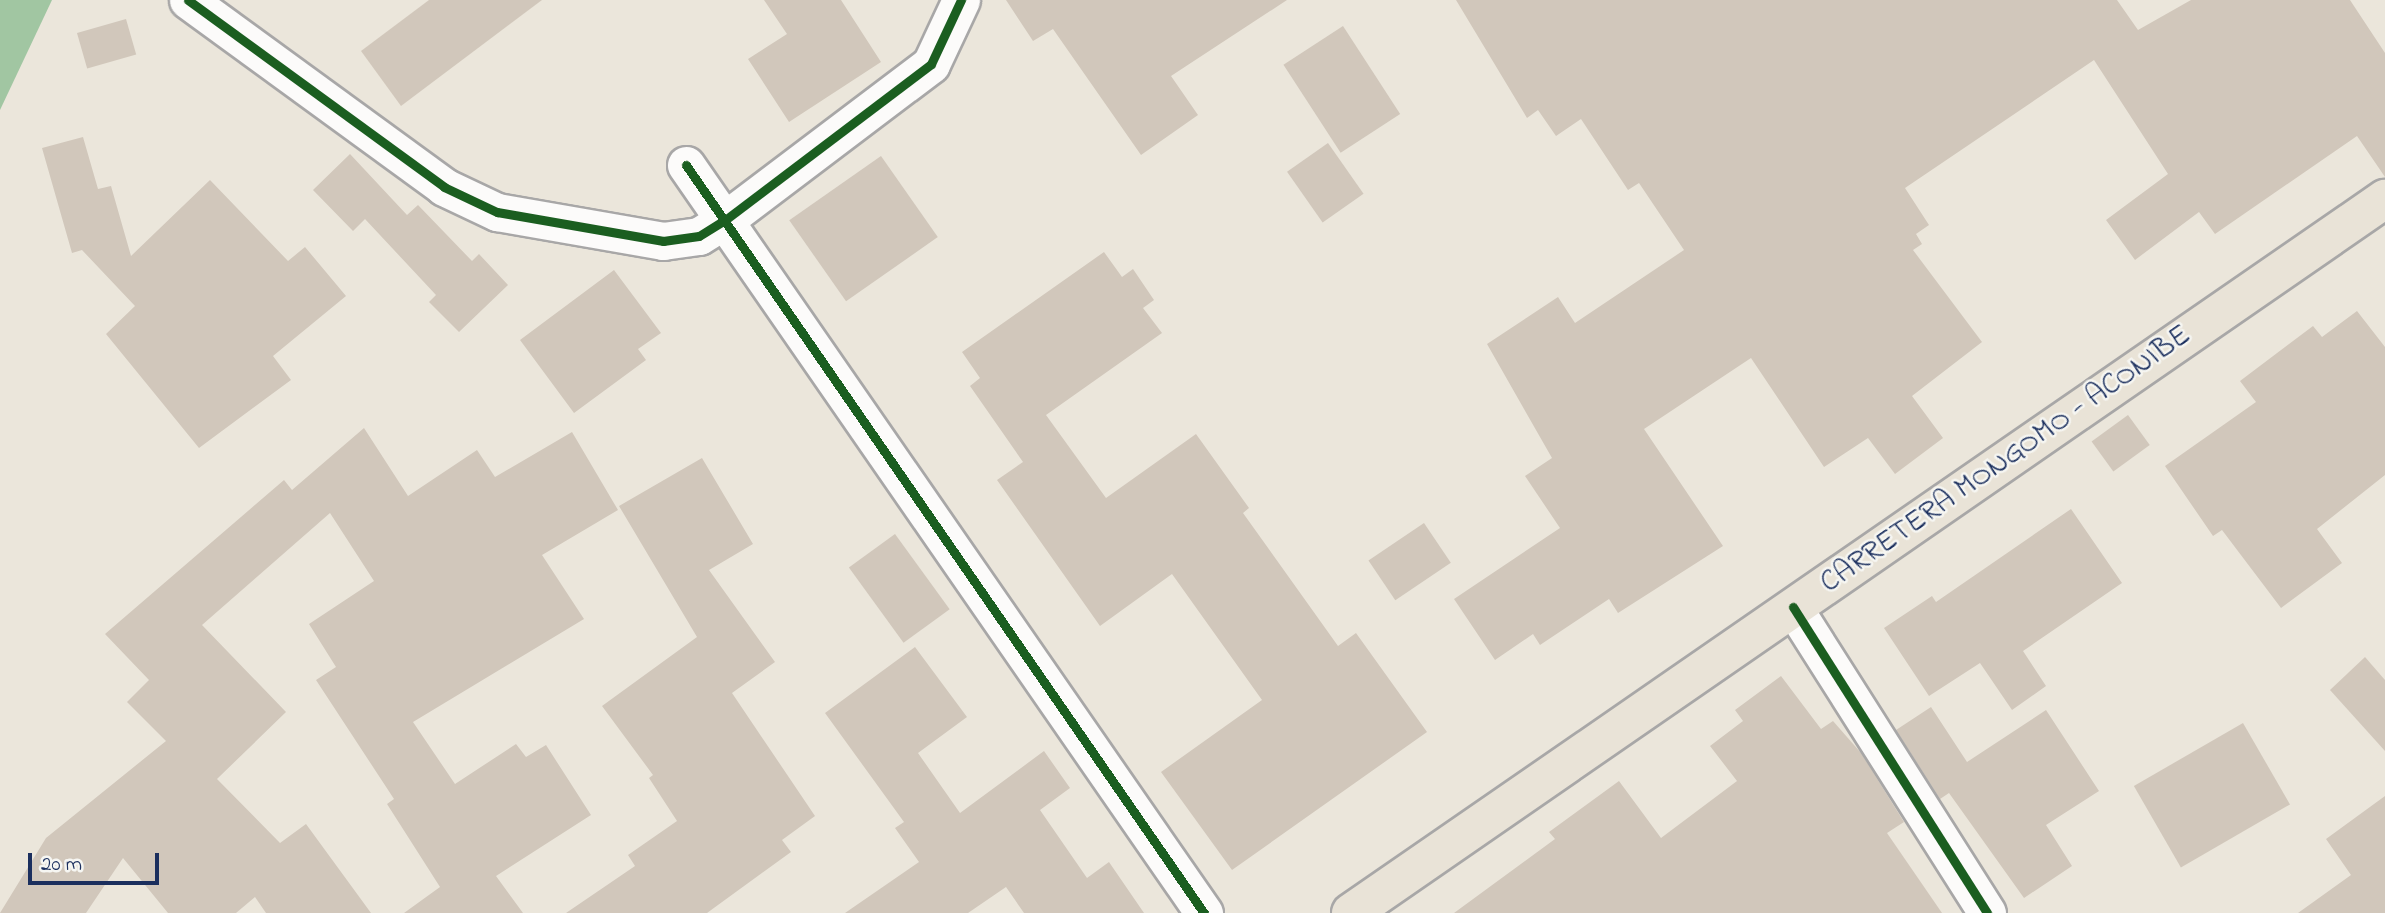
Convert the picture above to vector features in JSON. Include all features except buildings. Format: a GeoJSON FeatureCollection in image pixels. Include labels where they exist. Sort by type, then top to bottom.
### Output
{"type":"FeatureCollection","features":[{"type":"Feature","properties":{"kind":"main road","name":"CARRETERA MONGOMO - ACONIBE"},"geometry":{"type":"LineString","coordinates":[[1352,913],[2385,199]]}},
{"type":"Feature","properties":{"kind":"street"},"geometry":{"type":"LineString","coordinates":[[188,0],[444,187],[497,212],[663,241],[699,236],[725,220],[931,64],[961,0]]}},
{"type":"Feature","properties":{"kind":"street"},"geometry":{"type":"LineString","coordinates":[[686,165],[1204,913]]}},
{"type":"Feature","properties":{"kind":"street"},"geometry":{"type":"LineString","coordinates":[[1793,607],[1987,913]]}},
{"type":"Feature","properties":{"kind":"green space"},"geometry":{"type":"Polygon","coordinates":[[[0,0],[52,0],[0,110],[0,0]]]}},
{"type":"Feature","properties":{"kind":"cycle path"},"geometry":{"type":"LineString","coordinates":[[188,0],[444,187],[497,212],[663,241],[699,236],[725,220],[931,64],[961,0]]}},
{"type":"Feature","properties":{"kind":"cycle path"},"geometry":{"type":"LineString","coordinates":[[686,165],[1204,913]]}},
{"type":"Feature","properties":{"kind":"cycle path"},"geometry":{"type":"LineString","coordinates":[[1793,607],[1987,913]]}}]}
